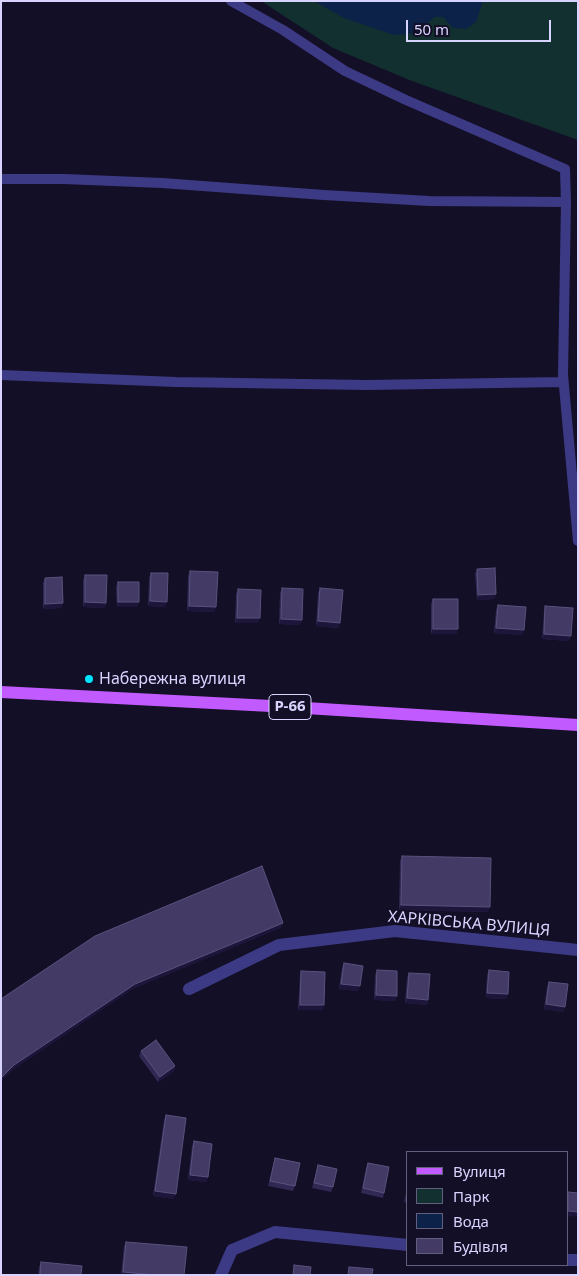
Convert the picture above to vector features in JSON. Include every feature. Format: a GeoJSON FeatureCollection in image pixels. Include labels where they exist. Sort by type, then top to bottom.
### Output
{"type":"FeatureCollection","features":[{"type":"Feature","properties":{"kind":"main road","name":"Р-66"},"geometry":{"type":"LineString","coordinates":[[1,692],[290,707],[578,725]]}},
{"type":"Feature","properties":{"kind":"street","name":"ХАРКІВСЬКА ВУЛИЦЯ"},"geometry":{"type":"LineString","coordinates":[[189,989],[279,945],[395,931],[578,950]]}},
{"type":"Feature","properties":{"kind":"street"},"geometry":{"type":"LineString","coordinates":[[221,1275],[232,1250],[275,1232],[406,1244]]}},
{"type":"Feature","properties":{"kind":"lane"},"geometry":{"type":"LineString","coordinates":[[231,1],[283,30],[345,71],[406,100],[565,169],[563,382],[578,541]]}},
{"type":"Feature","properties":{"kind":"lane"},"geometry":{"type":"LineString","coordinates":[[1,179],[64,179],[162,183],[429,201],[566,202]]}},
{"type":"Feature","properties":{"kind":"lane"},"geometry":{"type":"LineString","coordinates":[[1,374],[176,382],[367,385],[563,382]]}},
{"type":"Feature","properties":{"kind":"green space"},"geometry":{"type":"Polygon","coordinates":[[[261,1],[578,1],[578,140],[412,81],[333,48],[261,1]]]}},
{"type":"Feature","properties":{"kind":"water"},"geometry":{"type":"Polygon","coordinates":[[[314,1],[483,1],[476,22],[466,29],[453,28],[443,17],[435,17],[416,33],[394,35],[344,18],[314,1]]]}},
{"type":"Feature","properties":{"kind":"building"},"geometry":{"type":"Polygon","coordinates":[[[495,568],[496,594],[478,595],[477,569],[495,568]]]}},
{"type":"Feature","properties":{"kind":"building"},"geometry":{"type":"Polygon","coordinates":[[[190,571],[218,572],[216,607],[189,606],[190,571]]]}},
{"type":"Feature","properties":{"kind":"building"},"geometry":{"type":"Polygon","coordinates":[[[151,573],[168,573],[167,602],[150,601],[151,573]]]}},
{"type":"Feature","properties":{"kind":"building"},"geometry":{"type":"Polygon","coordinates":[[[85,575],[107,575],[106,603],[85,602],[85,575]]]}},
{"type":"Feature","properties":{"kind":"building"},"geometry":{"type":"Polygon","coordinates":[[[62,577],[63,603],[45,604],[45,578],[62,577]]]}},
{"type":"Feature","properties":{"kind":"building"},"geometry":{"type":"Polygon","coordinates":[[[118,582],[139,582],[139,602],[118,602],[118,582]]]}},
{"type":"Feature","properties":{"kind":"building"},"geometry":{"type":"Polygon","coordinates":[[[282,588],[303,589],[302,620],[281,619],[282,588]]]}},
{"type":"Feature","properties":{"kind":"building"},"geometry":{"type":"Polygon","coordinates":[[[320,588],[343,590],[340,623],[318,621],[320,588]]]}},
{"type":"Feature","properties":{"kind":"building"},"geometry":{"type":"Polygon","coordinates":[[[238,589],[261,590],[260,618],[237,618],[238,589]]]}},
{"type":"Feature","properties":{"kind":"building"},"geometry":{"type":"Polygon","coordinates":[[[433,599],[458,599],[458,629],[433,629],[433,599]]]}},
{"type":"Feature","properties":{"kind":"building"},"geometry":{"type":"Polygon","coordinates":[[[498,605],[526,607],[524,630],[496,628],[498,605]]]}},
{"type":"Feature","properties":{"kind":"building"},"geometry":{"type":"Polygon","coordinates":[[[545,606],[573,608],[571,636],[544,634],[545,606]]]}},
{"type":"Feature","properties":{"kind":"building"},"geometry":{"type":"Polygon","coordinates":[[[402,856],[491,858],[490,907],[401,905],[402,856]]]}},
{"type":"Feature","properties":{"kind":"building"},"geometry":{"type":"Polygon","coordinates":[[[262,866],[283,923],[135,984],[14,1065],[1,1078],[1,999],[95,936],[262,866]]]}},
{"type":"Feature","properties":{"kind":"building"},"geometry":{"type":"Polygon","coordinates":[[[344,963],[363,966],[360,986],[341,984],[344,963]]]}},
{"type":"Feature","properties":{"kind":"building"},"geometry":{"type":"Polygon","coordinates":[[[377,970],[397,971],[397,996],[376,995],[377,970]]]}},
{"type":"Feature","properties":{"kind":"building"},"geometry":{"type":"Polygon","coordinates":[[[489,970],[509,972],[508,994],[487,993],[489,970]]]}},
{"type":"Feature","properties":{"kind":"building"},"geometry":{"type":"Polygon","coordinates":[[[301,971],[325,972],[324,1005],[300,1005],[301,971]]]}},
{"type":"Feature","properties":{"kind":"building"},"geometry":{"type":"Polygon","coordinates":[[[409,973],[430,974],[428,1000],[407,998],[409,973]]]}},
{"type":"Feature","properties":{"kind":"building"},"geometry":{"type":"Polygon","coordinates":[[[549,982],[568,984],[565,1007],[546,1004],[549,982]]]}},
{"type":"Feature","properties":{"kind":"building"},"geometry":{"type":"Polygon","coordinates":[[[156,1040],[175,1066],[160,1077],[141,1051],[156,1040]]]}},
{"type":"Feature","properties":{"kind":"building"},"geometry":{"type":"Polygon","coordinates":[[[166,1115],[186,1118],[176,1194],[155,1191],[166,1115]]]}},
{"type":"Feature","properties":{"kind":"building"},"geometry":{"type":"Polygon","coordinates":[[[194,1141],[212,1144],[208,1177],[190,1175],[194,1141]]]}},
{"type":"Feature","properties":{"kind":"building"},"geometry":{"type":"Polygon","coordinates":[[[275,1158],[300,1163],[295,1186],[270,1181],[275,1158]]]}},
{"type":"Feature","properties":{"kind":"building"},"geometry":{"type":"Polygon","coordinates":[[[368,1163],[389,1167],[384,1193],[363,1188],[368,1163]]]}},
{"type":"Feature","properties":{"kind":"building"},"geometry":{"type":"Polygon","coordinates":[[[318,1165],[337,1169],[333,1187],[314,1183],[318,1165]]]}},
{"type":"Feature","properties":{"kind":"building"},"geometry":{"type":"Polygon","coordinates":[[[569,1192],[578,1193],[578,1212],[569,1211],[569,1192]]]}},
{"type":"Feature","properties":{"kind":"building"},"geometry":{"type":"Polygon","coordinates":[[[126,1242],[187,1247],[184,1275],[123,1272],[126,1242]]]}},
{"type":"Feature","properties":{"kind":"building"},"geometry":{"type":"Polygon","coordinates":[[[41,1262],[82,1266],[81,1275],[40,1275],[41,1262]]]}},
{"type":"Feature","properties":{"kind":"building"},"geometry":{"type":"Polygon","coordinates":[[[294,1265],[311,1267],[310,1275],[293,1275],[294,1265]]]}},
{"type":"Feature","properties":{"kind":"building"},"geometry":{"type":"Polygon","coordinates":[[[349,1267],[373,1269],[372,1275],[348,1275],[349,1267]]]}},
{"type":"Feature","properties":{"kind":"place","name":"Набережна вулиця"},"geometry":{"type":"Point","coordinates":[89,679]}}]}
